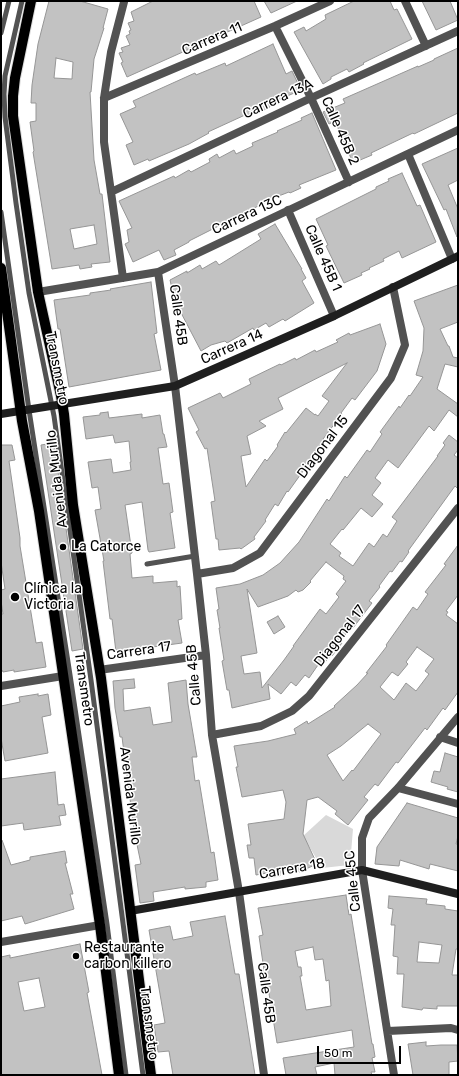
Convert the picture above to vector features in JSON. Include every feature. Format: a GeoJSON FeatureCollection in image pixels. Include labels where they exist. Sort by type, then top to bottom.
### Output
{"type":"FeatureCollection","features":[{"type":"Feature","properties":{"kind":"main road","name":"Avenida Murillo"},"geometry":{"type":"LineString","coordinates":[[31,1],[15,78],[13,116],[38,292],[58,405],[99,670],[151,1075]]}},
{"type":"Feature","properties":{"kind":"main road","name":"Avenida Murillo"},"geometry":{"type":"LineString","coordinates":[[1,268],[3,293],[25,410],[100,925],[119,1075]]}},
{"type":"Feature","properties":{"kind":"street"},"geometry":{"type":"LineString","coordinates":[[123,278],[104,142],[104,98],[111,52],[124,1]]}},
{"type":"Feature","properties":{"kind":"street","name":"Carrera 11"},"geometry":{"type":"LineString","coordinates":[[104,98],[275,26],[330,1]]}},
{"type":"Feature","properties":{"kind":"street"},"geometry":{"type":"LineString","coordinates":[[405,1],[426,46]]}},
{"type":"Feature","properties":{"kind":"street","name":"Calle 45B 2"},"geometry":{"type":"LineString","coordinates":[[275,26],[311,98],[349,182]]}},
{"type":"Feature","properties":{"kind":"street","name":"Carrera 13A"},"geometry":{"type":"LineString","coordinates":[[111,192],[458,31]]}},
{"type":"Feature","properties":{"kind":"street","name":"Carrera 13C"},"geometry":{"type":"LineString","coordinates":[[38,292],[158,272],[458,130]]}},
{"type":"Feature","properties":{"kind":"street"},"geometry":{"type":"LineString","coordinates":[[408,154],[455,258]]}},
{"type":"Feature","properties":{"kind":"street","name":"Calle 45B 1"},"geometry":{"type":"LineString","coordinates":[[288,210],[334,316]]}},
{"type":"Feature","properties":{"kind":"street","name":"Carrera 14"},"geometry":{"type":"LineString","coordinates":[[1,414],[175,386],[334,316],[455,258]]}},
{"type":"Feature","properties":{"kind":"street","name":"Calle 45B"},"geometry":{"type":"LineString","coordinates":[[158,272],[175,386],[195,556],[206,655],[212,735],[239,892],[264,1075]]}},
{"type":"Feature","properties":{"kind":"street","name":"Diagonal 15"},"geometry":{"type":"LineString","coordinates":[[197,574],[233,568],[260,554],[391,378],[405,345],[393,287]]}},
{"type":"Feature","properties":{"kind":"street","name":"Diagonal 17"},"geometry":{"type":"LineString","coordinates":[[212,735],[261,726],[292,711],[310,696],[458,508]]}},
{"type":"Feature","properties":{"kind":"street","name":"Carrera 17"},"geometry":{"type":"LineString","coordinates":[[99,670],[206,655]]}},
{"type":"Feature","properties":{"kind":"street"},"geometry":{"type":"LineString","coordinates":[[1,686],[63,676]]}},
{"type":"Feature","properties":{"kind":"street","name":"Calle 45C"},"geometry":{"type":"LineString","coordinates":[[394,1075],[362,870],[362,838],[369,818],[398,788],[458,717]]}},
{"type":"Feature","properties":{"kind":"street"},"geometry":{"type":"LineString","coordinates":[[440,738],[458,743]]}},
{"type":"Feature","properties":{"kind":"street"},"geometry":{"type":"LineString","coordinates":[[398,788],[458,804]]}},
{"type":"Feature","properties":{"kind":"street","name":"Carrera 18"},"geometry":{"type":"LineString","coordinates":[[130,911],[362,870],[458,894]]}},
{"type":"Feature","properties":{"kind":"street"},"geometry":{"type":"LineString","coordinates":[[1,942],[100,925]]}},
{"type":"Feature","properties":{"kind":"street"},"geometry":{"type":"LineString","coordinates":[[388,1031],[451,1028],[458,1030]]}},
{"type":"Feature","properties":{"kind":"lane"},"geometry":{"type":"LineString","coordinates":[[1,33],[8,1]]}},
{"type":"Feature","properties":{"kind":"lane","name":"Transmetro"},"geometry":{"type":"LineString","coordinates":[[22,1],[5,76],[5,117],[29,293],[58,405],[91,680],[143,1075]]}},
{"type":"Feature","properties":{"kind":"lane","name":"Transmetro"},"geometry":{"type":"LineString","coordinates":[[1,212],[25,410],[69,668],[107,924],[126,1075]]}},
{"type":"Feature","properties":{"kind":"lane"},"geometry":{"type":"LineString","coordinates":[[147,564],[195,556]]}},
{"type":"Feature","properties":{"kind":"shaded area"},"geometry":{"type":"Polygon","coordinates":[[[326,815],[353,829],[350,865],[322,868],[303,836],[326,815]]]}},
{"type":"Feature","properties":{"kind":"building"},"geometry":{"type":"Polygon","coordinates":[[[49,1],[80,1],[108,9],[104,28],[94,59],[90,92],[94,160],[100,194],[102,194],[110,262],[91,264],[92,267],[80,269],[79,265],[52,269],[33,152],[30,122],[36,121],[36,103],[31,103],[38,44],[49,1]],[[56,58],[54,78],[72,79],[73,62],[56,58]],[[94,225],[70,229],[74,249],[97,244],[94,225]]]}},
{"type":"Feature","properties":{"kind":"building"},"geometry":{"type":"Polygon","coordinates":[[[153,1],[254,1],[261,17],[127,77],[121,63],[123,62],[119,53],[123,52],[121,48],[130,45],[126,36],[130,34],[129,31],[131,30],[128,23],[134,21],[131,12],[153,1]]]}},
{"type":"Feature","properties":{"kind":"building"},"geometry":{"type":"Polygon","coordinates":[[[264,1],[297,1],[271,13],[264,1]]]}},
{"type":"Feature","properties":{"kind":"building"},"geometry":{"type":"Polygon","coordinates":[[[354,1],[390,1],[394,10],[397,9],[412,39],[363,63],[364,64],[349,72],[347,69],[331,77],[331,79],[323,84],[294,32],[304,27],[306,31],[326,19],[325,15],[354,1]]]}},
{"type":"Feature","properties":{"kind":"building"},"geometry":{"type":"Polygon","coordinates":[[[422,1],[450,1],[458,20],[436,30],[422,1]]]}},
{"type":"Feature","properties":{"kind":"building"},"geometry":{"type":"Polygon","coordinates":[[[273,44],[286,74],[292,71],[301,90],[269,104],[270,107],[260,112],[259,110],[245,115],[208,132],[209,133],[189,144],[149,161],[148,159],[134,165],[126,145],[133,142],[120,114],[136,107],[133,101],[195,73],[196,75],[225,63],[226,66],[273,44]]]}},
{"type":"Feature","properties":{"kind":"building"},"geometry":{"type":"Polygon","coordinates":[[[458,48],[458,113],[371,153],[372,155],[353,163],[335,121],[329,124],[323,112],[345,103],[343,99],[434,60],[458,48]]]}},
{"type":"Feature","properties":{"kind":"building"},"geometry":{"type":"Polygon","coordinates":[[[312,113],[336,170],[299,185],[301,188],[276,197],[189,241],[174,250],[176,255],[164,260],[159,250],[133,262],[125,244],[129,242],[127,230],[132,228],[119,201],[174,176],[175,178],[189,170],[191,172],[210,162],[209,159],[217,154],[219,158],[234,150],[236,154],[253,146],[252,143],[302,120],[301,118],[312,113]]]}},
{"type":"Feature","properties":{"kind":"building"},"geometry":{"type":"Polygon","coordinates":[[[458,148],[458,180],[448,185],[458,209],[457,237],[446,209],[444,210],[422,164],[458,148]]]}},
{"type":"Feature","properties":{"kind":"building"},"geometry":{"type":"Polygon","coordinates":[[[402,173],[417,206],[420,205],[436,242],[402,258],[399,251],[361,273],[362,275],[344,283],[326,246],[328,245],[316,219],[376,189],[376,187],[389,181],[388,179],[402,173]]]}},
{"type":"Feature","properties":{"kind":"building"},"geometry":{"type":"Polygon","coordinates":[[[275,224],[302,269],[306,278],[302,281],[314,303],[285,321],[283,319],[269,327],[266,323],[254,330],[253,328],[227,343],[225,341],[211,345],[201,351],[179,309],[177,310],[170,280],[187,271],[187,273],[200,265],[202,269],[216,261],[219,265],[261,239],[258,234],[275,224]]]}},
{"type":"Feature","properties":{"kind":"building"},"geometry":{"type":"Polygon","coordinates":[[[151,282],[157,333],[154,334],[161,370],[69,387],[54,300],[90,295],[90,293],[151,282]]]}},
{"type":"Feature","properties":{"kind":"building"},"geometry":{"type":"Polygon","coordinates":[[[458,285],[458,322],[440,329],[453,357],[458,358],[458,367],[445,364],[437,389],[458,404],[458,417],[449,410],[434,431],[429,426],[398,468],[388,460],[375,478],[381,483],[372,495],[383,504],[372,517],[361,508],[330,544],[341,553],[339,556],[353,566],[369,543],[374,547],[383,534],[387,537],[397,521],[392,517],[438,456],[445,445],[443,443],[449,435],[458,442],[458,450],[454,455],[458,458],[458,489],[455,486],[408,551],[409,552],[402,562],[400,561],[392,572],[390,571],[379,586],[380,587],[369,601],[372,603],[353,628],[351,627],[340,642],[342,643],[332,656],[331,655],[321,667],[318,665],[309,678],[305,675],[296,686],[291,682],[281,694],[268,684],[270,699],[232,708],[222,661],[224,660],[217,610],[219,609],[216,588],[240,584],[263,575],[280,563],[299,542],[327,499],[329,501],[345,476],[347,478],[367,450],[370,452],[382,434],[380,432],[399,406],[400,408],[409,395],[410,396],[423,377],[416,375],[423,351],[424,328],[414,301],[458,285]],[[326,562],[303,590],[298,592],[296,590],[288,596],[258,607],[247,589],[257,653],[241,656],[244,674],[260,672],[262,688],[320,609],[326,614],[339,597],[336,594],[346,581],[343,579],[344,576],[326,562]]]}},
{"type":"Feature","properties":{"kind":"building"},"geometry":{"type":"Polygon","coordinates":[[[380,324],[386,344],[377,371],[355,400],[352,398],[341,413],[342,414],[323,439],[324,440],[315,452],[316,453],[288,492],[287,491],[278,506],[275,504],[265,520],[266,521],[254,537],[255,539],[241,549],[219,550],[211,502],[215,501],[207,448],[205,449],[196,432],[199,430],[188,408],[220,393],[223,398],[251,384],[249,379],[280,364],[281,365],[295,358],[296,360],[315,350],[316,352],[338,342],[336,340],[349,333],[350,335],[380,324]],[[347,363],[278,398],[283,409],[259,421],[266,426],[247,436],[251,454],[241,456],[246,487],[265,459],[267,461],[278,446],[277,445],[285,432],[286,433],[306,408],[318,416],[329,401],[322,396],[347,363]]]}},
{"type":"Feature","properties":{"kind":"building"},"geometry":{"type":"Polygon","coordinates":[[[108,412],[109,418],[142,414],[142,418],[160,415],[167,447],[158,448],[163,484],[169,483],[173,512],[170,513],[175,548],[149,552],[142,502],[125,505],[132,553],[130,554],[132,578],[153,576],[153,583],[177,581],[177,587],[180,586],[182,619],[178,620],[182,643],[116,652],[112,619],[110,619],[104,561],[95,510],[101,509],[98,487],[92,488],[88,462],[111,459],[113,473],[131,470],[129,441],[115,443],[113,435],[86,439],[83,417],[100,415],[100,413],[108,412]]]}},
{"type":"Feature","properties":{"kind":"building","name":"La Catorce"},"geometry":{"type":"Polygon","coordinates":[[[54,443],[83,649],[72,651],[41,445],[54,443]]]}},
{"type":"Feature","properties":{"kind":"building"},"geometry":{"type":"Polygon","coordinates":[[[1,445],[12,445],[15,460],[9,461],[20,546],[36,643],[42,642],[46,667],[14,672],[14,670],[3,672],[1,670],[1,614],[3,614],[1,590],[5,589],[1,562],[1,445]]]}},
{"type":"Feature","properties":{"kind":"building"},"geometry":{"type":"Polygon","coordinates":[[[458,545],[458,595],[446,611],[448,612],[446,615],[458,624],[458,692],[445,710],[443,708],[427,730],[425,728],[398,763],[396,762],[378,786],[375,784],[364,797],[368,800],[348,825],[335,814],[337,811],[318,797],[307,800],[303,834],[317,864],[299,872],[298,867],[280,870],[280,876],[268,878],[267,873],[256,875],[254,858],[249,858],[247,845],[251,845],[248,824],[284,819],[286,802],[283,790],[242,797],[236,767],[238,767],[234,746],[268,741],[296,734],[294,729],[307,721],[308,724],[335,707],[334,706],[368,673],[366,673],[387,646],[386,645],[413,607],[417,610],[428,594],[425,592],[446,565],[444,564],[458,545]],[[417,647],[406,662],[408,664],[398,676],[392,672],[380,687],[394,700],[406,683],[416,691],[429,674],[425,671],[434,659],[417,647]],[[368,724],[341,746],[327,755],[343,781],[352,770],[353,771],[381,734],[368,724]]]}},
{"type":"Feature","properties":{"kind":"building"},"geometry":{"type":"Polygon","coordinates":[[[278,616],[285,627],[274,634],[267,622],[278,616]]]}},
{"type":"Feature","properties":{"kind":"building"},"geometry":{"type":"Polygon","coordinates":[[[134,679],[135,688],[123,689],[124,711],[150,707],[153,725],[172,722],[168,683],[186,680],[188,704],[197,757],[192,757],[195,781],[199,780],[211,853],[214,852],[218,880],[206,882],[206,887],[185,889],[185,887],[153,892],[154,901],[140,903],[135,865],[141,864],[134,830],[122,737],[120,737],[115,708],[113,681],[134,679]]]}},
{"type":"Feature","properties":{"kind":"building"},"geometry":{"type":"Polygon","coordinates":[[[38,694],[38,696],[48,694],[51,715],[42,717],[48,753],[5,761],[1,738],[1,706],[20,702],[19,697],[38,694]]]}},
{"type":"Feature","properties":{"kind":"building"},"geometry":{"type":"Polygon","coordinates":[[[445,753],[458,757],[458,792],[447,789],[448,787],[431,782],[434,771],[440,772],[445,753]]]}},
{"type":"Feature","properties":{"kind":"building"},"geometry":{"type":"Polygon","coordinates":[[[55,772],[58,805],[64,804],[66,815],[59,816],[61,825],[24,830],[23,823],[1,826],[1,779],[55,772]]]}},
{"type":"Feature","properties":{"kind":"building"},"geometry":{"type":"Polygon","coordinates":[[[407,803],[458,818],[458,836],[456,844],[458,844],[458,871],[430,864],[429,869],[400,860],[399,866],[375,864],[377,847],[407,803]]]}},
{"type":"Feature","properties":{"kind":"building"},"geometry":{"type":"Polygon","coordinates":[[[1,840],[11,865],[30,860],[30,857],[65,851],[67,863],[65,863],[73,894],[70,894],[74,909],[25,924],[22,916],[1,921],[1,840]]]}},
{"type":"Feature","properties":{"kind":"building"},"geometry":{"type":"Polygon","coordinates":[[[346,895],[349,915],[351,914],[375,1057],[372,1058],[375,1072],[371,1072],[372,1075],[335,1075],[334,1063],[315,1067],[317,1075],[286,1075],[283,1058],[354,1047],[352,1030],[277,1043],[267,981],[265,982],[263,970],[259,936],[263,935],[258,908],[346,895]],[[313,947],[295,951],[298,967],[301,967],[302,976],[300,976],[306,1010],[331,1006],[329,980],[326,981],[323,959],[315,960],[313,947]]]}},
{"type":"Feature","properties":{"kind":"building"},"geometry":{"type":"Polygon","coordinates":[[[389,896],[427,899],[426,904],[445,906],[445,909],[458,911],[458,949],[456,949],[452,975],[458,975],[458,1006],[437,1006],[437,1009],[423,1008],[422,1010],[402,1007],[404,974],[397,974],[398,957],[393,956],[395,925],[391,925],[393,909],[388,908],[389,896]],[[419,942],[417,962],[439,963],[442,945],[419,942]]]}},
{"type":"Feature","properties":{"kind":"building"},"geometry":{"type":"Polygon","coordinates":[[[225,916],[235,974],[239,974],[255,1075],[173,1075],[169,1051],[158,1052],[154,1025],[165,1023],[149,930],[170,926],[173,940],[193,936],[190,922],[225,916]]]}},
{"type":"Feature","properties":{"kind":"building"},"geometry":{"type":"Polygon","coordinates":[[[80,944],[89,992],[87,993],[102,1075],[1,1075],[1,957],[10,955],[10,958],[80,944]],[[39,978],[18,982],[24,1011],[45,1007],[39,978]]]}},
{"type":"Feature","properties":{"kind":"building"},"geometry":{"type":"Polygon","coordinates":[[[426,1042],[426,1046],[457,1045],[458,1061],[449,1062],[449,1075],[413,1075],[408,1044],[426,1042]]]}},
{"type":"Feature","properties":{"kind":"place","name":"La Catorce"},"geometry":{"type":"Point","coordinates":[63,547]}},
{"type":"Feature","properties":{"kind":"place","name":"Clínica la Victoria"},"geometry":{"type":"Point","coordinates":[15,597]}},
{"type":"Feature","properties":{"kind":"place","name":"Restaurante carbon killero"},"geometry":{"type":"Point","coordinates":[76,956]}}]}
